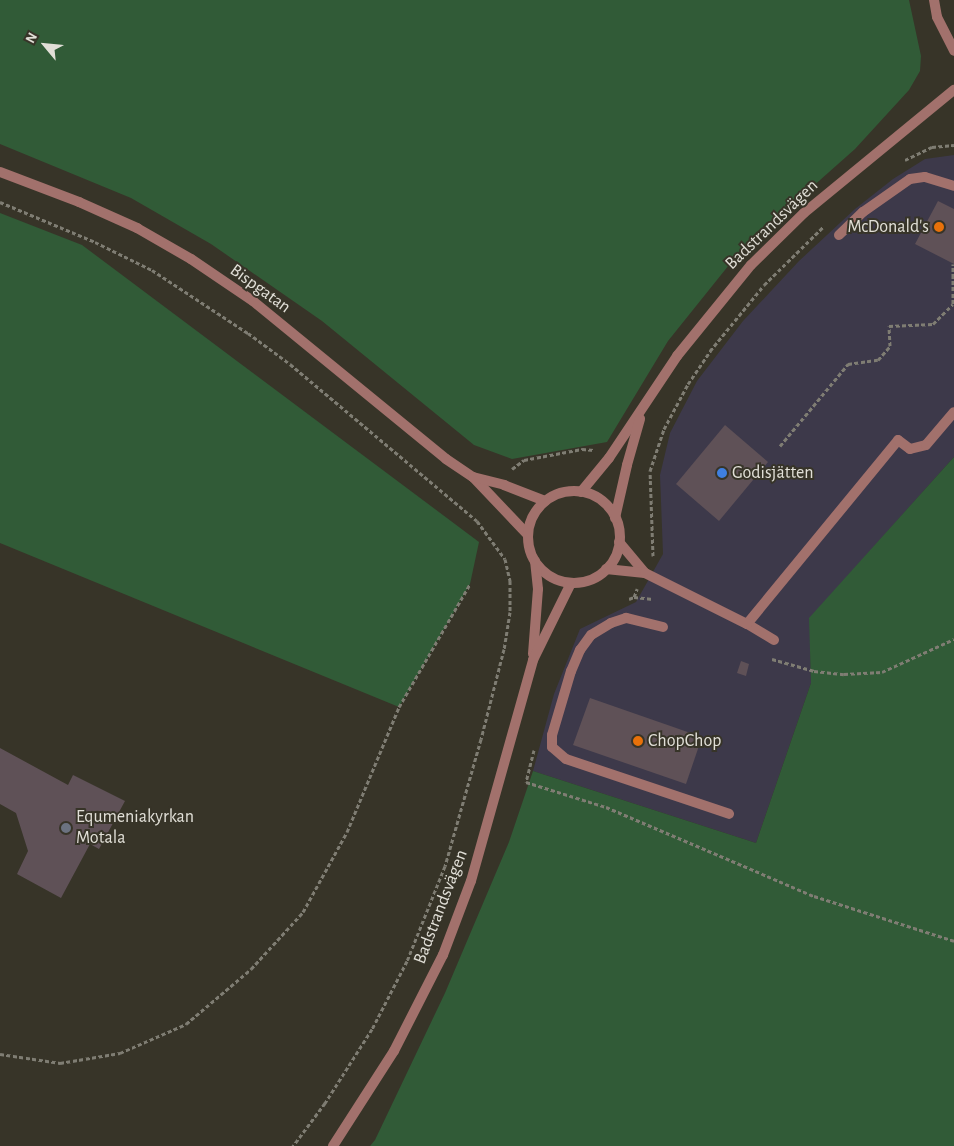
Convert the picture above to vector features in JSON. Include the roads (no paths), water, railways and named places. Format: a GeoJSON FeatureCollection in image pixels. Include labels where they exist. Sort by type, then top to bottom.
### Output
{"type":"FeatureCollection","features":[{"type":"Feature","properties":{"kind":"street"},"geometry":{"type":"LineString","coordinates":[[934,0],[937,17],[954,51]]}},
{"type":"Feature","properties":{"kind":"street","name":"Badstrandsvägen"},"geometry":{"type":"LineString","coordinates":[[619,542],[619,530],[615,518],[602,500],[581,492],[609,458],[677,356],[751,265],[804,213],[954,90]]}},
{"type":"Feature","properties":{"kind":"street","name":"Bispgatan"},"geometry":{"type":"LineString","coordinates":[[0,172],[79,202],[128,225],[191,260],[253,301],[446,459],[474,477],[493,500],[528,535]]}},
{"type":"Feature","properties":{"kind":"street"},"geometry":{"type":"LineString","coordinates":[[839,235],[863,212],[910,179],[925,177],[954,186]]}},
{"type":"Feature","properties":{"kind":"street","name":"Badstrandsvägen"},"geometry":{"type":"LineString","coordinates":[[615,518],[626,466],[642,411]]}},
{"type":"Feature","properties":{"kind":"street"},"geometry":{"type":"LineString","coordinates":[[747,624],[898,440],[910,449],[926,445],[954,412]]}},
{"type":"Feature","properties":{"kind":"street","name":"Bispgatan"},"geometry":{"type":"LineString","coordinates":[[474,477],[504,485],[546,500]]}},
{"type":"Feature","properties":{"kind":"street"},"geometry":{"type":"LineString","coordinates":[[528,535],[530,522],[536,510],[546,500],[568,491],[581,492]]}},
{"type":"Feature","properties":{"kind":"street","name":"Badstrandsvägen"},"geometry":{"type":"LineString","coordinates":[[333,1146],[394,1051],[443,955],[471,881],[533,660],[538,589],[535,561],[529,548],[528,535]]}},
{"type":"Feature","properties":{"kind":"street"},"geometry":{"type":"LineString","coordinates":[[619,542],[645,573]]}},
{"type":"Feature","properties":{"kind":"street"},"geometry":{"type":"LineString","coordinates":[[535,561],[544,572],[557,580],[571,583],[590,579],[606,569],[615,557],[619,542]]}},
{"type":"Feature","properties":{"kind":"street"},"geometry":{"type":"LineString","coordinates":[[606,569],[645,573],[747,624],[774,640]]}},
{"type":"Feature","properties":{"kind":"street","name":"Badstrandsvägen"},"geometry":{"type":"LineString","coordinates":[[533,660],[571,583]]}},
{"type":"Feature","properties":{"kind":"street"},"geometry":{"type":"LineString","coordinates":[[663,627],[626,618],[611,622],[591,635],[580,650],[571,671],[552,735],[552,747],[566,759],[729,814]]}},
{"type":"Feature","properties":{"kind":"place","name":"McDonald's"},"geometry":{"type":"Point","coordinates":[939,227]}},
{"type":"Feature","properties":{"kind":"place","name":"Godisjätten"},"geometry":{"type":"Point","coordinates":[722,473]}},
{"type":"Feature","properties":{"kind":"place","name":"ChopChop"},"geometry":{"type":"Point","coordinates":[638,741]}},
{"type":"Feature","properties":{"kind":"place","name":"Equmeniakyrkan Motala"},"geometry":{"type":"Point","coordinates":[66,828]}}]}
